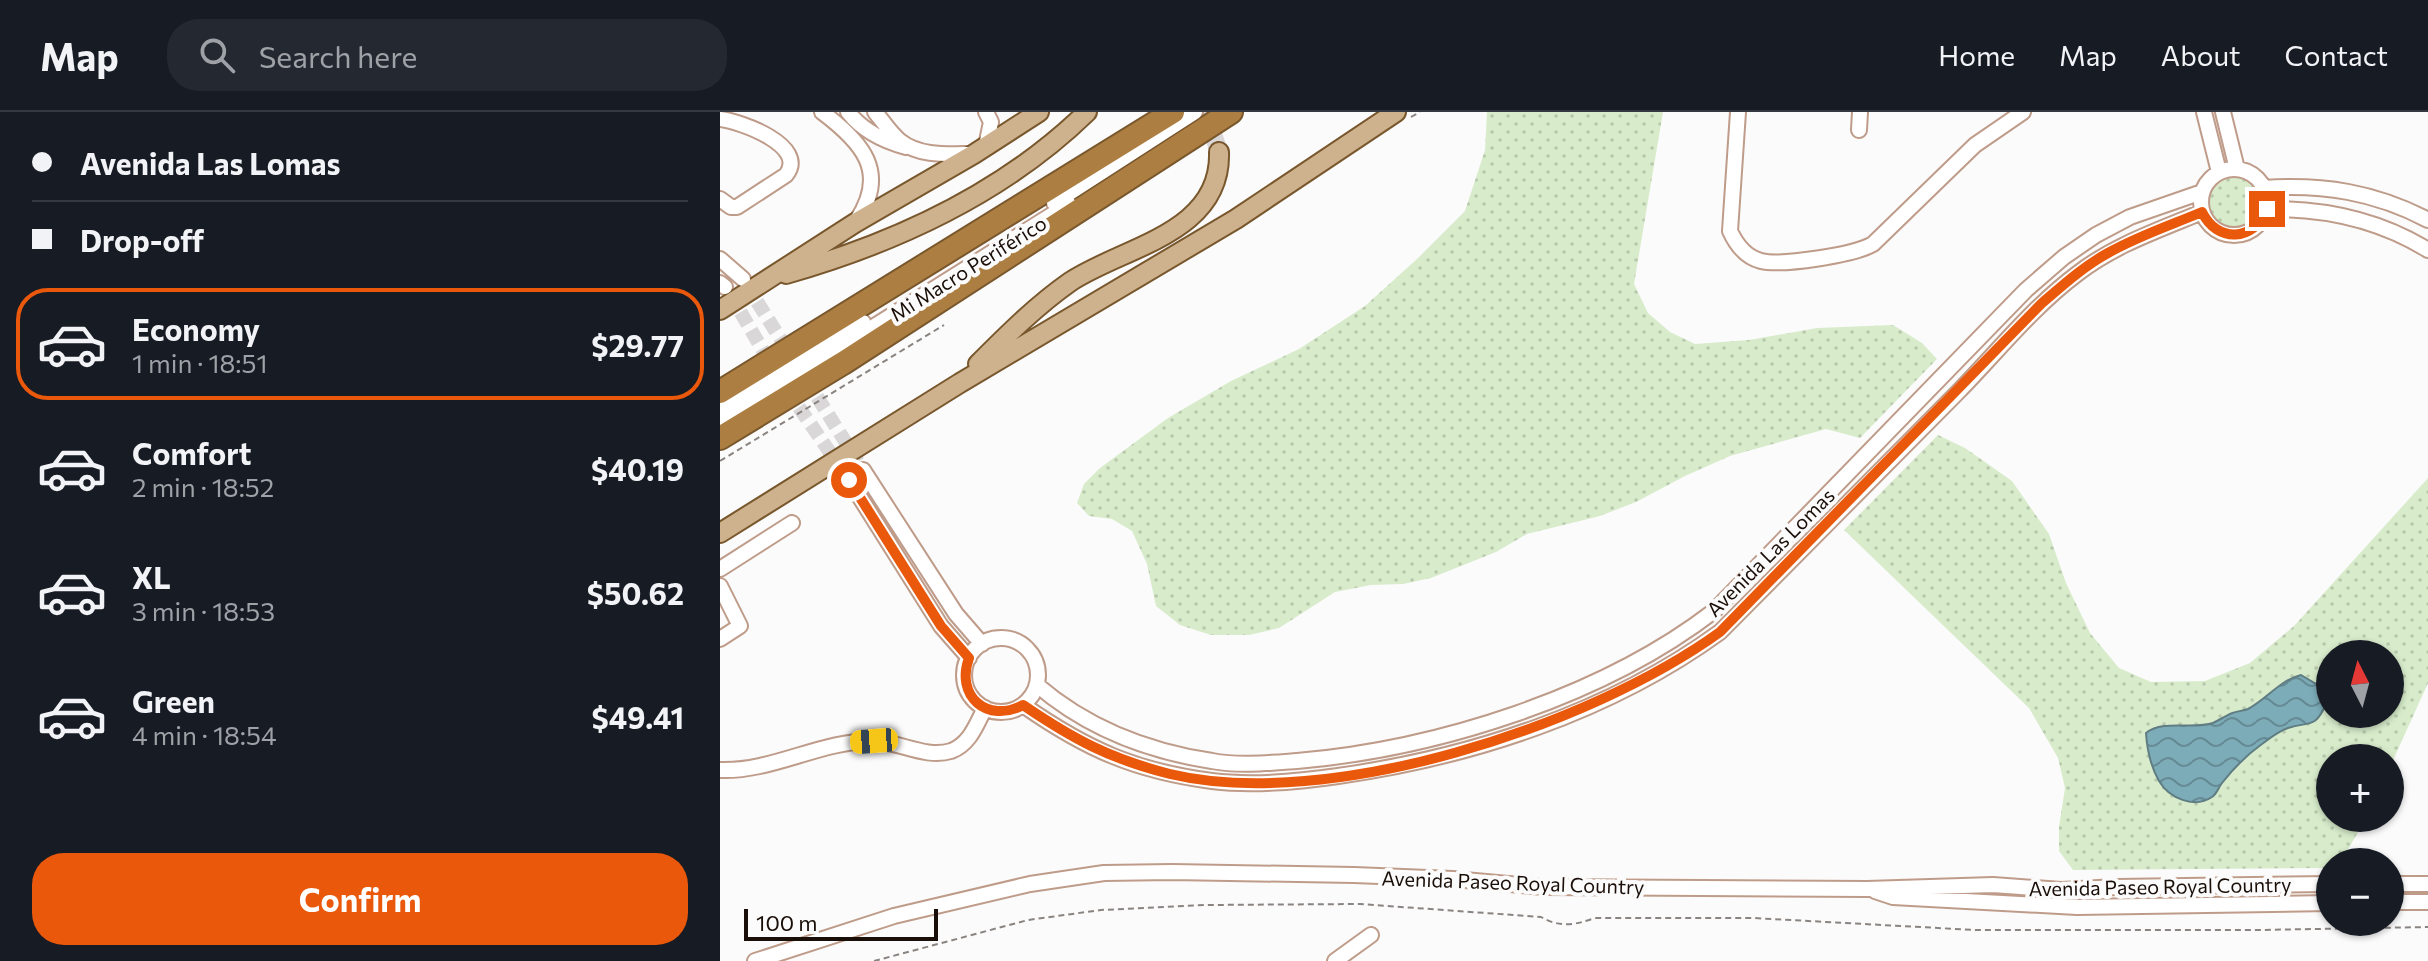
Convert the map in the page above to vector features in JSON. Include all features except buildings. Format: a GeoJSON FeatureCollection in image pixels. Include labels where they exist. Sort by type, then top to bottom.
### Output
{"type":"FeatureCollection","features":[{"type":"Feature","properties":{"kind":"highway"},"geometry":{"type":"LineString","coordinates":[[720,392],[1173,112]]}},
{"type":"Feature","properties":{"kind":"highway"},"geometry":{"type":"LineString","coordinates":[[720,438],[843,363],[1231,112]]}},
{"type":"Feature","properties":{"kind":"main road"},"geometry":{"type":"LineString","coordinates":[[720,310],[855,223],[1039,112]]}},
{"type":"Feature","properties":{"kind":"main road"},"geometry":{"type":"LineString","coordinates":[[768,278],[834,260],[964,202],[1024,164],[1069,130],[1087,112]]}},
{"type":"Feature","properties":{"kind":"main road"},"geometry":{"type":"LineString","coordinates":[[720,533],[960,383],[1236,219],[1396,112]]}},
{"type":"Feature","properties":{"kind":"main road"},"geometry":{"type":"LineString","coordinates":[[960,383],[1015,328],[1072,281],[1144,246],[1181,225],[1196,212],[1217,175],[1219,152]]}},
{"type":"Feature","properties":{"kind":"street"},"geometry":{"type":"LineString","coordinates":[[822,112],[864,154],[873,179],[869,200],[855,223]]}},
{"type":"Feature","properties":{"kind":"street"},"geometry":{"type":"LineString","coordinates":[[848,112],[884,141],[931,153],[980,150],[991,122],[986,112]]}},
{"type":"Feature","properties":{"kind":"street"},"geometry":{"type":"LineString","coordinates":[[875,112],[902,142],[914,148]]}},
{"type":"Feature","properties":{"kind":"street","name":"Mi Macro Periférico"},"geometry":{"type":"LineString","coordinates":[[720,411],[1062,199],[1195,112]]}},
{"type":"Feature","properties":{"kind":"street","name":"Mi Macro Periférico"},"geometry":{"type":"LineString","coordinates":[[720,423],[1215,112]]}},
{"type":"Feature","properties":{"kind":"street"},"geometry":{"type":"LineString","coordinates":[[1738,112],[1730,231],[1735,243],[1747,254],[1761,261],[1778,262],[1860,252],[1873,244],[1975,145],[2023,112]]}},
{"type":"Feature","properties":{"kind":"street"},"geometry":{"type":"LineString","coordinates":[[1859,130],[1860,112]]}},
{"type":"Feature","properties":{"kind":"street"},"geometry":{"type":"LineString","coordinates":[[2204,112],[2219,172]]}},
{"type":"Feature","properties":{"kind":"street"},"geometry":{"type":"LineString","coordinates":[[2223,112],[2237,169]]}},
{"type":"Feature","properties":{"kind":"street"},"geometry":{"type":"LineString","coordinates":[[720,119],[748,118],[778,143],[791,163],[790,170],[737,207],[731,207],[720,199]]}},
{"type":"Feature","properties":{"kind":"street"},"geometry":{"type":"LineString","coordinates":[[850,137],[863,127]]}},
{"type":"Feature","properties":{"kind":"street"},"geometry":{"type":"LineString","coordinates":[[2237,169],[2258,178],[2268,198],[2267,209],[2256,228],[2236,236],[2215,230],[2202,212],[2202,192],[2211,177],[2219,172],[2237,169]]}},
{"type":"Feature","properties":{"kind":"street"},"geometry":{"type":"LineString","coordinates":[[2264,188],[2321,187],[2355,191],[2395,203],[2428,220]]}},
{"type":"Feature","properties":{"kind":"street","name":"Avenida Las Lomas"},"geometry":{"type":"LineString","coordinates":[[1037,685],[1081,718],[1127,741],[1214,762],[1253,763],[1374,752],[1499,719],[1565,694],[1630,666],[1682,636],[1714,611],[2026,290],[2064,257],[2130,217],[2202,192]]}},
{"type":"Feature","properties":{"kind":"street"},"geometry":{"type":"LineString","coordinates":[[2267,209],[2348,215],[2385,228],[2428,250]]}},
{"type":"Feature","properties":{"kind":"street","name":"Avenida Las Lomas"},"geometry":{"type":"LineString","coordinates":[[1023,705],[1081,743],[1120,760],[1214,781],[1269,783],[1375,770],[1436,757],[1565,715],[1683,659],[1720,632],[2042,303],[2106,254],[2202,212]]}},
{"type":"Feature","properties":{"kind":"street"},"geometry":{"type":"LineString","coordinates":[[720,259],[743,279]]}},
{"type":"Feature","properties":{"kind":"street"},"geometry":{"type":"LineString","coordinates":[[2026,290],[2042,303]]}},
{"type":"Feature","properties":{"kind":"street"},"geometry":{"type":"LineString","coordinates":[[863,470],[956,614],[982,644]]}},
{"type":"Feature","properties":{"kind":"street"},"geometry":{"type":"LineString","coordinates":[[849,480],[941,626],[969,658]]}},
{"type":"Feature","properties":{"kind":"street"},"geometry":{"type":"LineString","coordinates":[[720,569],[792,523]]}},
{"type":"Feature","properties":{"kind":"street"},"geometry":{"type":"LineString","coordinates":[[720,586],[740,626],[720,639]]}},
{"type":"Feature","properties":{"kind":"street"},"geometry":{"type":"LineString","coordinates":[[1003,639],[1024,646],[1036,663],[1037,685],[1023,705],[1004,712],[985,708],[975,701],[965,681],[969,658],[982,644],[1003,639]]}},
{"type":"Feature","properties":{"kind":"street"},"geometry":{"type":"LineString","coordinates":[[720,770],[743,771],[849,742],[874,741],[938,754],[954,750],[968,740],[985,708]]}},
{"type":"Feature","properties":{"kind":"street","name":"Avenida Paseo Royal Country"},"geometry":{"type":"LineString","coordinates":[[755,961],[894,916],[1030,884],[1104,873],[1368,876],[1543,887],[1867,889],[1993,885],[2061,890],[2316,884]]}},
{"type":"Feature","properties":{"kind":"street"},"geometry":{"type":"LineString","coordinates":[[2258,884],[2258,904]]}},
{"type":"Feature","properties":{"kind":"street"},"geometry":{"type":"LineString","coordinates":[[2404,884],[2428,884]]}},
{"type":"Feature","properties":{"kind":"street"},"geometry":{"type":"LineString","coordinates":[[1867,889],[1893,897],[2077,907],[2316,903]]}},
{"type":"Feature","properties":{"kind":"street"},"geometry":{"type":"LineString","coordinates":[[2404,902],[2428,902]]}},
{"type":"Feature","properties":{"kind":"street"},"geometry":{"type":"LineString","coordinates":[[1335,961],[1371,935]]}},
{"type":"Feature","properties":{"kind":"path"},"geometry":{"type":"LineString","coordinates":[[720,461],[944,325]]}},
{"type":"Feature","properties":{"kind":"path"},"geometry":{"type":"LineString","coordinates":[[874,961],[1028,920],[1101,910],[1205,905],[1360,904],[1541,917],[1555,925],[1595,918],[1753,918],[1991,930],[2428,927]]}},
{"type":"Feature","properties":{"kind":"green space"},"geometry":{"type":"Polygon","coordinates":[[[1487,112],[1663,112],[1634,284],[1648,313],[1670,332],[1695,344],[1749,340],[1817,328],[1893,325],[1922,343],[1937,359],[1860,438],[1826,429],[1730,456],[1636,502],[1600,516],[1527,534],[1496,552],[1431,578],[1335,592],[1279,628],[1249,635],[1211,635],[1180,625],[1156,606],[1147,564],[1132,531],[1112,519],[1089,516],[1077,503],[1084,484],[1100,468],[1168,418],[1231,381],[1299,349],[1365,306],[1417,259],[1465,211],[1485,150],[1487,112]]]}},
{"type":"Feature","properties":{"kind":"green space"},"geometry":{"type":"Polygon","coordinates":[[[2234,177],[2252,184],[2259,202],[2252,220],[2234,227],[2216,220],[2209,202],[2216,184],[2234,177]]]}},
{"type":"Feature","properties":{"kind":"green space"},"geometry":{"type":"Polygon","coordinates":[[[1938,435],[1965,448],[2012,481],[2049,534],[2066,583],[2090,633],[2119,668],[2151,682],[2205,681],[2250,663],[2294,626],[2428,478],[2428,683],[2400,744],[2316,744],[2316,832],[2358,832],[2349,848],[2316,848],[2316,868],[2073,870],[2059,851],[2065,788],[2058,758],[2029,708],[1844,530],[1938,435]]]}},
{"type":"Feature","properties":{"kind":"water"},"geometry":{"type":"Polygon","coordinates":[[[2301,675],[2316,684],[2315,721],[2285,729],[2268,739],[2241,762],[2212,797],[2190,802],[2175,797],[2163,787],[2148,752],[2146,733],[2161,727],[2213,723],[2248,709],[2287,681],[2301,675]]]}},
{"type":"Feature","properties":{"kind":"tunnel"},"geometry":{"type":"LineString","coordinates":[[1199,112],[1213,134],[1219,152]]}},
{"type":"Feature","properties":{"kind":"tunnel"},"geometry":{"type":"LineString","coordinates":[[746,284],[790,354]]}},
{"type":"Feature","properties":{"kind":"tunnel"},"geometry":{"type":"LineString","coordinates":[[730,294],[772,366]]}},
{"type":"Feature","properties":{"kind":"tunnel"},"geometry":{"type":"LineString","coordinates":[[806,379],[863,470]]}},
{"type":"Feature","properties":{"kind":"tunnel"},"geometry":{"type":"LineString","coordinates":[[787,390],[849,480]]}},
{"type":"Feature","properties":{"kind":"route"},"geometry":{"type":"LineString","coordinates":[[849,480],[941,626],[969,658],[965,669],[968,692],[985,708],[1004,712],[1023,705],[1081,743],[1120,760],[1214,781],[1269,783],[1375,770],[1436,757],[1507,736],[1565,715],[1683,659],[1720,632],[2042,303],[2077,274],[2106,254],[2138,238],[2202,212],[2215,230],[2236,236],[2256,228],[2267,209]]}}]}
